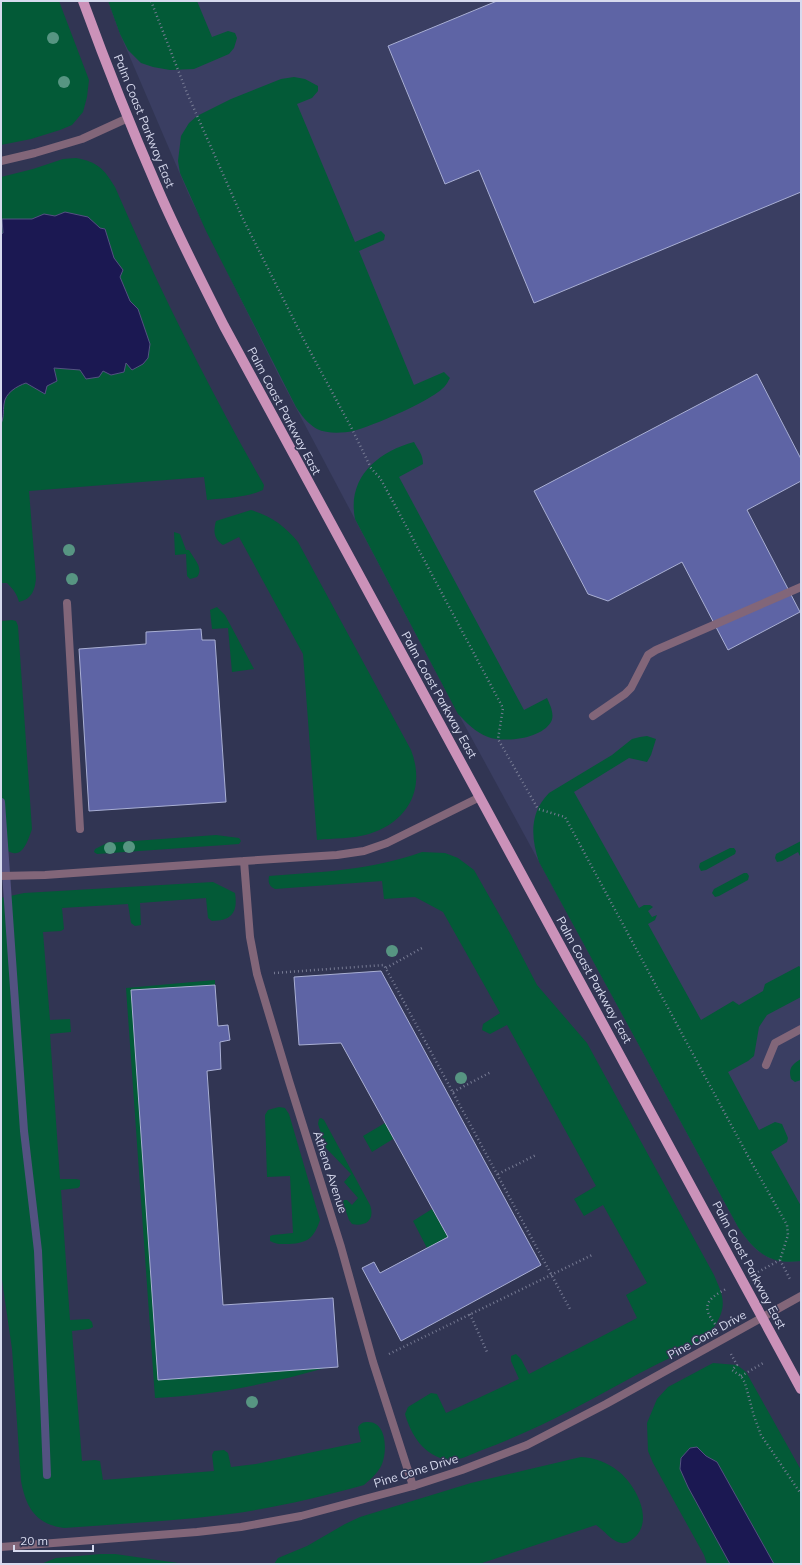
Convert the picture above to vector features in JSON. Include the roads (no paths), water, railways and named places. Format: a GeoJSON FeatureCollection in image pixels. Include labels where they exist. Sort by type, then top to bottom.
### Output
{"type":"FeatureCollection","features":[{"type":"Feature","properties":{"kind":"main road","name":"Palm Coast Parkway East"},"geometry":{"type":"LineString","coordinates":[[83,1],[128,118],[182,242],[224,326],[801,1388]]}},
{"type":"Feature","properties":{"kind":"street"},"geometry":{"type":"LineString","coordinates":[[1,161],[82,139],[128,118]]}},
{"type":"Feature","properties":{"kind":"street"},"geometry":{"type":"LineString","coordinates":[[593,716],[625,694],[631,688],[648,655],[656,650],[801,587]]}},
{"type":"Feature","properties":{"kind":"street"},"geometry":{"type":"LineString","coordinates":[[66,603],[80,829]]}},
{"type":"Feature","properties":{"kind":"street"},"geometry":{"type":"LineString","coordinates":[[1,876],[244,861],[364,851],[394,840],[480,797]]}},
{"type":"Feature","properties":{"kind":"street","name":"Athena Avenue"},"geometry":{"type":"LineString","coordinates":[[244,861],[250,937],[257,974],[284,1067],[341,1247],[373,1362],[413,1486]]}},
{"type":"Feature","properties":{"kind":"street"},"geometry":{"type":"LineString","coordinates":[[766,1065],[775,1043],[801,1029]]}},
{"type":"Feature","properties":{"kind":"street","name":"Pine Cone Drive"},"geometry":{"type":"LineString","coordinates":[[1,1547],[197,1532],[241,1527],[301,1516],[413,1486],[462,1470],[527,1445],[606,1404],[801,1296]]}},
{"type":"Feature","properties":{"kind":"waterway"},"geometry":{"type":"LineString","coordinates":[[1,802],[24,1131],[38,1251],[47,1475]]}}]}
